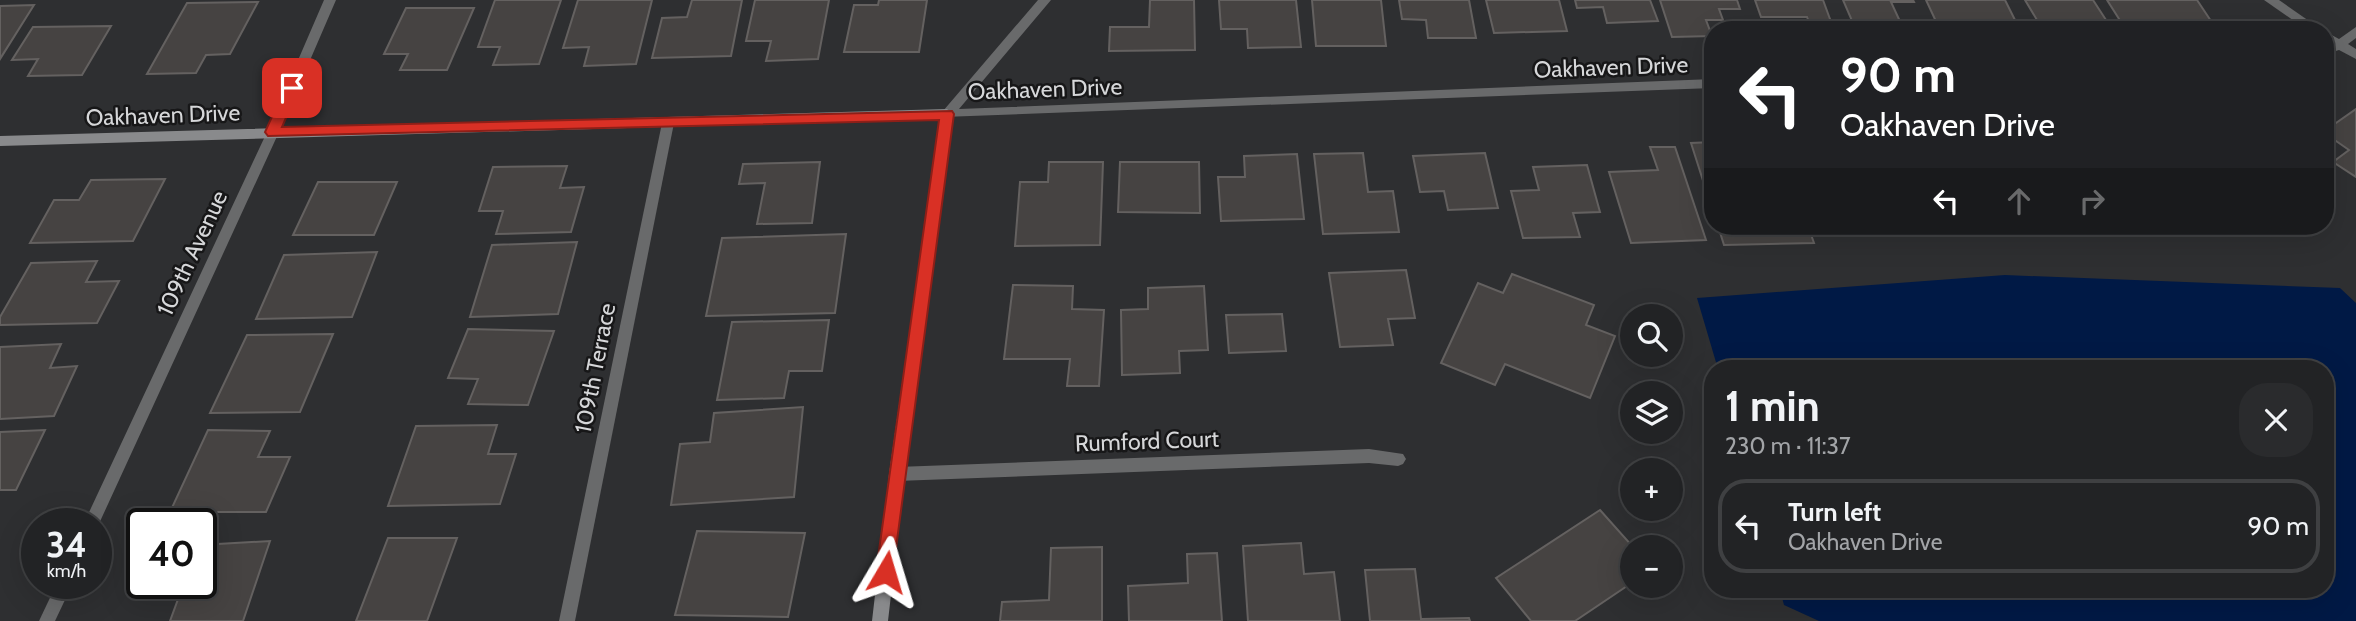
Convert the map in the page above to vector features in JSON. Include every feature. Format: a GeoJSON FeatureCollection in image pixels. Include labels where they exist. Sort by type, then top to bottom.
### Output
{"type":"FeatureCollection","features":[{"type":"Feature","properties":{"kind":"street","name":"109th Avenue"},"geometry":{"type":"LineString","coordinates":[[99,508],[273,132],[330,0]]}},
{"type":"Feature","properties":{"kind":"street"},"geometry":{"type":"LineString","coordinates":[[880,621],[897,474],[947,114],[1045,0]]}},
{"type":"Feature","properties":{"kind":"street"},"geometry":{"type":"LineString","coordinates":[[2270,0],[2302,21]]}},
{"type":"Feature","properties":{"kind":"street"},"geometry":{"type":"LineString","coordinates":[[2334,47],[2356,31]]}},
{"type":"Feature","properties":{"kind":"street"},"geometry":{"type":"LineString","coordinates":[[2334,41],[2356,55]]}},
{"type":"Feature","properties":{"kind":"street","name":"Oakhaven Drive"},"geometry":{"type":"LineString","coordinates":[[0,141],[947,114],[1704,84]]}},
{"type":"Feature","properties":{"kind":"street","name":"109th Terrace"},"geometry":{"type":"LineString","coordinates":[[567,621],[668,123]]}},
{"type":"Feature","properties":{"kind":"street","name":"Rumford Court"},"geometry":{"type":"LineString","coordinates":[[897,474],[1369,456],[1398,459]]}},
{"type":"Feature","properties":{"kind":"street"},"geometry":{"type":"LineString","coordinates":[[47,621],[57,599]]}},
{"type":"Feature","properties":{"kind":"water"},"geometry":{"type":"Polygon","coordinates":[[[2005,275],[2340,288],[2356,303],[2356,621],[1819,621],[1784,605],[1782,598],[2334,598],[2334,360],[1715,360],[1697,298],[2005,275]]]}},
{"type":"Feature","properties":{"kind":"building"},"geometry":{"type":"Polygon","coordinates":[[[495,0],[561,0],[539,64],[493,65],[500,47],[478,47],[495,0]]]}},
{"type":"Feature","properties":{"kind":"building"},"geometry":{"type":"Polygon","coordinates":[[[578,0],[652,0],[636,64],[584,66],[589,47],[563,48],[578,0]]]}},
{"type":"Feature","properties":{"kind":"building"},"geometry":{"type":"Polygon","coordinates":[[[692,0],[742,0],[731,56],[652,58],[662,18],[687,17],[692,0]]]}},
{"type":"Feature","properties":{"kind":"building"},"geometry":{"type":"Polygon","coordinates":[[[755,0],[829,0],[818,59],[766,61],[771,41],[746,41],[755,0]]]}},
{"type":"Feature","properties":{"kind":"building"},"geometry":{"type":"Polygon","coordinates":[[[879,0],[927,0],[919,52],[844,52],[854,5],[878,5],[879,0]]]}},
{"type":"Feature","properties":{"kind":"building"},"geometry":{"type":"Polygon","coordinates":[[[1150,0],[1194,0],[1195,50],[1109,51],[1110,27],[1149,27],[1150,0]]]}},
{"type":"Feature","properties":{"kind":"building"},"geometry":{"type":"Polygon","coordinates":[[[1219,0],[1296,0],[1301,47],[1248,48],[1247,29],[1221,29],[1219,0]]]}},
{"type":"Feature","properties":{"kind":"building"},"geometry":{"type":"Polygon","coordinates":[[[1312,0],[1381,0],[1386,46],[1316,46],[1312,0]]]}},
{"type":"Feature","properties":{"kind":"building"},"geometry":{"type":"Polygon","coordinates":[[[1399,0],[1469,0],[1476,38],[1428,38],[1426,20],[1402,19],[1399,0]]]}},
{"type":"Feature","properties":{"kind":"building"},"geometry":{"type":"Polygon","coordinates":[[[1486,0],[1559,0],[1567,31],[1494,33],[1486,0]]]}},
{"type":"Feature","properties":{"kind":"building"},"geometry":{"type":"Polygon","coordinates":[[[1575,0],[1650,0],[1658,21],[1607,23],[1603,7],[1577,8],[1575,0]]]}},
{"type":"Feature","properties":{"kind":"building"},"geometry":{"type":"Polygon","coordinates":[[[1660,0],[1737,0],[1740,9],[1719,9],[1723,20],[1704,21],[1704,36],[1672,37],[1660,0]]]}},
{"type":"Feature","properties":{"kind":"building"},"geometry":{"type":"Polygon","coordinates":[[[1755,0],[1823,0],[1831,21],[1809,21],[1807,17],[1761,17],[1755,0]]]}},
{"type":"Feature","properties":{"kind":"building"},"geometry":{"type":"Polygon","coordinates":[[[1843,0],[1914,2],[1891,2],[1900,21],[1852,21],[1843,0]]]}},
{"type":"Feature","properties":{"kind":"building"},"geometry":{"type":"Polygon","coordinates":[[[1926,0],[2005,0],[2016,21],[1936,21],[1926,0]]]}},
{"type":"Feature","properties":{"kind":"building"},"geometry":{"type":"Polygon","coordinates":[[[2025,0],[2093,0],[2107,21],[2038,21],[2025,0]]]}},
{"type":"Feature","properties":{"kind":"building"},"geometry":{"type":"Polygon","coordinates":[[[2107,0],[2197,0],[2211,21],[2120,21],[2107,0]]]}},
{"type":"Feature","properties":{"kind":"building"},"geometry":{"type":"Polygon","coordinates":[[[258,2],[230,54],[206,55],[196,73],[147,74],[187,3],[258,2]]]}},
{"type":"Feature","properties":{"kind":"building"},"geometry":{"type":"Polygon","coordinates":[[[34,5],[0,59],[0,6],[34,5]]]}},
{"type":"Feature","properties":{"kind":"building"},"geometry":{"type":"Polygon","coordinates":[[[406,8],[474,8],[447,70],[400,70],[408,54],[384,54],[406,8]]]}},
{"type":"Feature","properties":{"kind":"building"},"geometry":{"type":"Polygon","coordinates":[[[111,26],[82,75],[28,76],[38,59],[12,60],[33,27],[111,26]]]}},
{"type":"Feature","properties":{"kind":"building"},"geometry":{"type":"Polygon","coordinates":[[[2356,109],[2356,177],[2334,163],[2349,150],[2334,140],[2334,124],[2356,109]]]}},
{"type":"Feature","properties":{"kind":"building"},"geometry":{"type":"Polygon","coordinates":[[[1704,142],[1704,184],[1691,143],[1704,142]]]}},
{"type":"Feature","properties":{"kind":"building"},"geometry":{"type":"Polygon","coordinates":[[[1650,147],[1675,147],[1706,240],[1631,243],[1609,172],[1658,170],[1650,147]]]}},
{"type":"Feature","properties":{"kind":"building"},"geometry":{"type":"Polygon","coordinates":[[[1363,153],[1368,192],[1393,191],[1399,232],[1323,234],[1314,154],[1363,153]]]}},
{"type":"Feature","properties":{"kind":"building"},"geometry":{"type":"Polygon","coordinates":[[[1485,153],[1498,208],[1448,210],[1444,191],[1420,192],[1413,156],[1485,153]]]}},
{"type":"Feature","properties":{"kind":"building"},"geometry":{"type":"Polygon","coordinates":[[[1297,154],[1304,219],[1221,221],[1218,177],[1245,177],[1244,156],[1297,154]]]}},
{"type":"Feature","properties":{"kind":"building"},"geometry":{"type":"Polygon","coordinates":[[[820,162],[812,223],[757,224],[765,183],[739,184],[743,164],[820,162]]]}},
{"type":"Feature","properties":{"kind":"building"},"geometry":{"type":"Polygon","coordinates":[[[1049,162],[1103,162],[1100,245],[1015,246],[1020,182],[1048,182],[1049,162]]]}},
{"type":"Feature","properties":{"kind":"building"},"geometry":{"type":"Polygon","coordinates":[[[1120,162],[1199,162],[1200,213],[1118,212],[1120,162]]]}},
{"type":"Feature","properties":{"kind":"building"},"geometry":{"type":"Polygon","coordinates":[[[1587,165],[1600,212],[1573,213],[1580,237],[1523,238],[1511,191],[1539,190],[1533,167],[1587,165]]]}},
{"type":"Feature","properties":{"kind":"building"},"geometry":{"type":"Polygon","coordinates":[[[567,166],[560,188],[584,187],[571,232],[496,234],[503,211],[479,211],[493,167],[567,166]]]}},
{"type":"Feature","properties":{"kind":"building"},"geometry":{"type":"Polygon","coordinates":[[[165,179],[133,241],[30,243],[54,200],[79,200],[91,180],[165,179]]]}},
{"type":"Feature","properties":{"kind":"building"},"geometry":{"type":"Polygon","coordinates":[[[318,182],[397,182],[374,235],[293,235],[318,182]]]}},
{"type":"Feature","properties":{"kind":"building"},"geometry":{"type":"Polygon","coordinates":[[[846,234],[835,313],[706,316],[722,238],[846,234]]]}},
{"type":"Feature","properties":{"kind":"building"},"geometry":{"type":"Polygon","coordinates":[[[1721,235],[1811,235],[1814,243],[1724,245],[1721,235]]]}},
{"type":"Feature","properties":{"kind":"building"},"geometry":{"type":"Polygon","coordinates":[[[577,242],[558,314],[470,317],[492,245],[577,242]]]}},
{"type":"Feature","properties":{"kind":"building"},"geometry":{"type":"Polygon","coordinates":[[[377,252],[352,317],[256,319],[284,255],[377,252]]]}},
{"type":"Feature","properties":{"kind":"building"},"geometry":{"type":"Polygon","coordinates":[[[97,261],[86,282],[119,281],[97,323],[0,325],[0,317],[31,263],[97,261]]]}},
{"type":"Feature","properties":{"kind":"building"},"geometry":{"type":"Polygon","coordinates":[[[1406,270],[1415,318],[1388,319],[1393,345],[1340,347],[1329,273],[1406,270]]]}},
{"type":"Feature","properties":{"kind":"building"},"geometry":{"type":"Polygon","coordinates":[[[1512,274],[1594,305],[1586,325],[1615,336],[1590,398],[1505,364],[1495,385],[1441,363],[1478,283],[1503,293],[1512,274]]]}},
{"type":"Feature","properties":{"kind":"building"},"geometry":{"type":"Polygon","coordinates":[[[1013,285],[1073,286],[1072,309],[1104,310],[1099,386],[1067,386],[1070,359],[1004,359],[1013,285]]]}},
{"type":"Feature","properties":{"kind":"building"},"geometry":{"type":"Polygon","coordinates":[[[1204,286],[1208,350],[1179,351],[1180,373],[1122,375],[1121,310],[1148,309],[1148,288],[1204,286]]]}},
{"type":"Feature","properties":{"kind":"building"},"geometry":{"type":"Polygon","coordinates":[[[1282,314],[1286,351],[1229,353],[1226,315],[1282,314]]]}},
{"type":"Feature","properties":{"kind":"building"},"geometry":{"type":"Polygon","coordinates":[[[829,320],[822,371],[789,371],[784,398],[717,400],[732,322],[829,320]]]}},
{"type":"Feature","properties":{"kind":"building"},"geometry":{"type":"Polygon","coordinates":[[[468,329],[554,331],[528,405],[468,404],[478,379],[448,378],[468,329]]]}},
{"type":"Feature","properties":{"kind":"building"},"geometry":{"type":"Polygon","coordinates":[[[333,334],[300,412],[210,413],[247,335],[333,334]]]}},
{"type":"Feature","properties":{"kind":"building"},"geometry":{"type":"Polygon","coordinates":[[[61,344],[50,368],[77,366],[54,416],[0,419],[0,347],[61,344]]]}},
{"type":"Feature","properties":{"kind":"building"},"geometry":{"type":"Polygon","coordinates":[[[803,407],[794,497],[671,505],[680,444],[710,442],[714,413],[803,407]]]}},
{"type":"Feature","properties":{"kind":"building"},"geometry":{"type":"Polygon","coordinates":[[[497,425],[488,454],[516,454],[500,504],[388,506],[416,426],[497,425]]]}},
{"type":"Feature","properties":{"kind":"building"},"geometry":{"type":"Polygon","coordinates":[[[45,430],[16,490],[0,490],[0,432],[45,430]]]}},
{"type":"Feature","properties":{"kind":"building"},"geometry":{"type":"Polygon","coordinates":[[[208,430],[270,431],[258,457],[290,457],[266,512],[172,508],[208,430]]]}},
{"type":"Feature","properties":{"kind":"building"},"geometry":{"type":"Polygon","coordinates":[[[1600,510],[1622,535],[1620,535],[1620,591],[1575,621],[1531,621],[1496,578],[1600,510]]]}},
{"type":"Feature","properties":{"kind":"building"},"geometry":{"type":"Polygon","coordinates":[[[697,531],[805,533],[788,617],[675,615],[697,531]]]}},
{"type":"Feature","properties":{"kind":"building"},"geometry":{"type":"Polygon","coordinates":[[[388,538],[457,538],[427,621],[356,621],[388,538]]]}},
{"type":"Feature","properties":{"kind":"building"},"geometry":{"type":"Polygon","coordinates":[[[270,541],[243,621],[170,621],[178,599],[217,599],[217,544],[270,541]]]}},
{"type":"Feature","properties":{"kind":"building"},"geometry":{"type":"Polygon","coordinates":[[[1301,543],[1304,574],[1334,572],[1340,621],[1248,621],[1243,546],[1301,543]]]}},
{"type":"Feature","properties":{"kind":"building"},"geometry":{"type":"Polygon","coordinates":[[[1102,547],[1102,621],[1000,621],[1002,602],[1049,600],[1051,548],[1102,547]]]}},
{"type":"Feature","properties":{"kind":"building"},"geometry":{"type":"Polygon","coordinates":[[[1217,553],[1222,621],[1129,621],[1128,586],[1188,583],[1187,554],[1217,553]]]}},
{"type":"Feature","properties":{"kind":"building"},"geometry":{"type":"Polygon","coordinates":[[[1415,569],[1421,619],[1469,618],[1470,621],[1370,621],[1365,570],[1415,569]]]}},
{"type":"Feature","properties":{"kind":"route"},"geometry":{"type":"LineString","coordinates":[[292,88],[273,132],[947,114],[886,572]]}}]}
